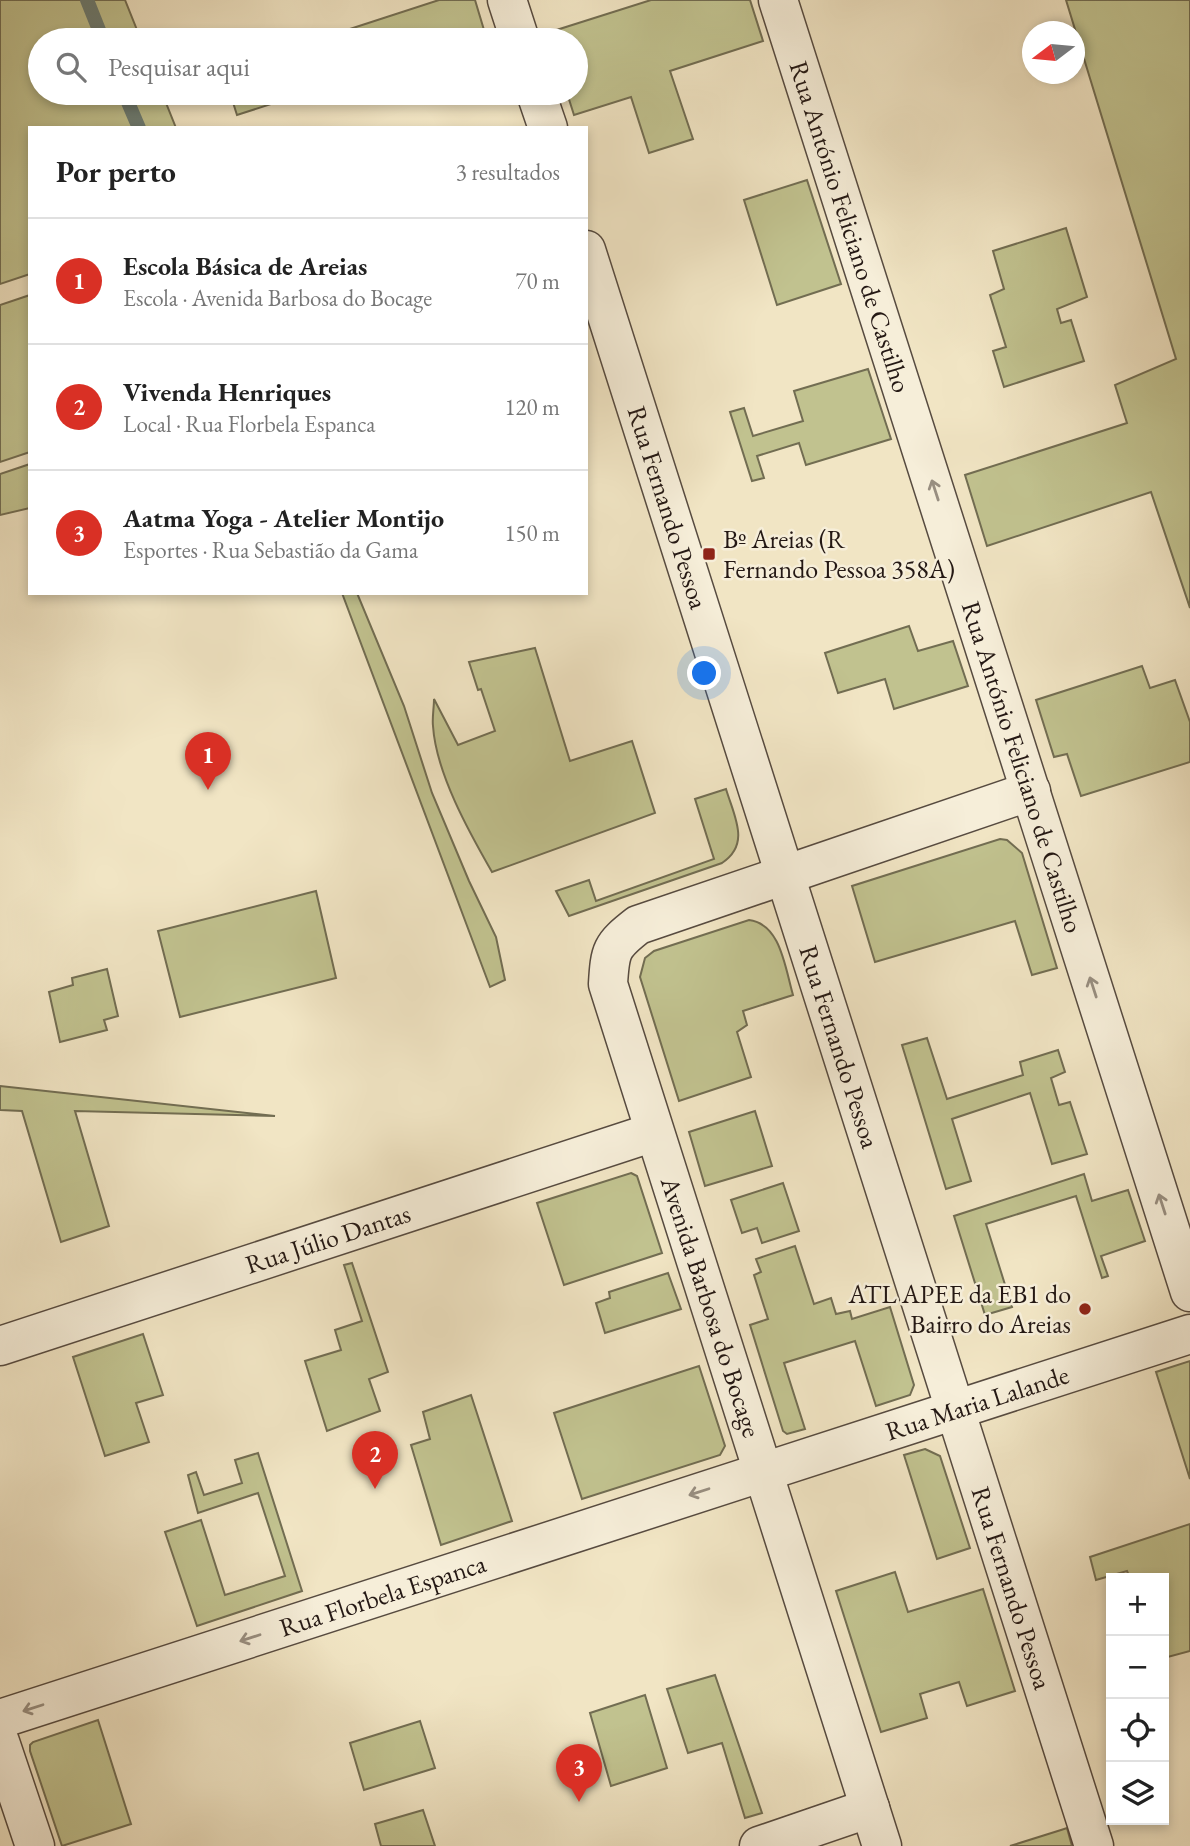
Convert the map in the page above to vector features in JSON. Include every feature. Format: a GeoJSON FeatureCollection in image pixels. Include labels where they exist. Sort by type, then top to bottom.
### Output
{"type":"FeatureCollection","features":[{"type":"Feature","properties":{"kind":"street"},"geometry":{"type":"LineString","coordinates":[[507,0],[516,28]]}},
{"type":"Feature","properties":{"kind":"street","name":"Rua António Feliciano de Castilho"},"geometry":{"type":"LineString","coordinates":[[778,0],[1190,1292]]}},
{"type":"Feature","properties":{"kind":"street"},"geometry":{"type":"LineString","coordinates":[[540,105],[547,126]]}},
{"type":"Feature","properties":{"kind":"street","name":"Rua Fernando Pessoa"},"geometry":{"type":"LineString","coordinates":[[588,256],[1094,1846]]}},
{"type":"Feature","properties":{"kind":"street","name":"Avenida Barbosa do Bocage"},"geometry":{"type":"LineString","coordinates":[[882,1846],[608,984],[610,954],[621,938],[638,925],[1031,791]]}},
{"type":"Feature","properties":{"kind":"street","name":"Rua Júlio Dantas"},"geometry":{"type":"LineString","coordinates":[[0,1346],[654,1132]]}},
{"type":"Feature","properties":{"kind":"street","name":"Rua Maria Lalande"},"geometry":{"type":"LineString","coordinates":[[764,1471],[1190,1334]]}},
{"type":"Feature","properties":{"kind":"street","name":"Rua Florbela Espanca"},"geometry":{"type":"LineString","coordinates":[[0,1719],[764,1471]]}},
{"type":"Feature","properties":{"kind":"street"},"geometry":{"type":"LineString","coordinates":[[0,1742],[34,1846]]}},
{"type":"Feature","properties":{"kind":"street"},"geometry":{"type":"LineString","coordinates":[[759,1846],[870,1808]]}},
{"type":"Feature","properties":{"kind":"green space"},"geometry":{"type":"Polygon","coordinates":[[[0,0],[125,0],[136,28],[28,28],[28,105],[167,105],[175,126],[28,126],[28,275],[0,284],[0,0]]]}},
{"type":"Feature","properties":{"kind":"green space"},"geometry":{"type":"Polygon","coordinates":[[[439,0],[475,0],[483,28],[353,28],[439,0]]]}},
{"type":"Feature","properties":{"kind":"green space"},"geometry":{"type":"Polygon","coordinates":[[[651,0],[750,0],[763,41],[670,71],[693,139],[649,153],[631,97],[574,115],[571,105],[588,105],[588,28],[563,28],[651,0]]]}},
{"type":"Feature","properties":{"kind":"green space"},"geometry":{"type":"Polygon","coordinates":[[[1066,0],[1190,0],[1190,608],[1151,492],[987,546],[965,475],[1127,423],[1115,385],[1176,359],[1085,62],[1085,21],[1072,21],[1066,0]]]}},
{"type":"Feature","properties":{"kind":"green space"},"geometry":{"type":"Polygon","coordinates":[[[234,105],[268,105],[237,115],[234,105]]]}},
{"type":"Feature","properties":{"kind":"green space"},"geometry":{"type":"Polygon","coordinates":[[[807,180],[841,284],[777,305],[744,200],[807,180]]]}},
{"type":"Feature","properties":{"kind":"green space"},"geometry":{"type":"Polygon","coordinates":[[[1066,228],[1087,297],[1057,309],[1061,323],[1071,320],[1084,361],[1004,387],[993,351],[1006,347],[990,295],[1004,289],[993,251],[1066,228]]]}},
{"type":"Feature","properties":{"kind":"green space"},"geometry":{"type":"Polygon","coordinates":[[[28,296],[28,453],[0,462],[0,305],[28,296]]]}},
{"type":"Feature","properties":{"kind":"green space"},"geometry":{"type":"Polygon","coordinates":[[[868,369],[891,439],[806,465],[799,443],[757,456],[764,478],[752,481],[730,412],[744,408],[753,436],[803,421],[794,391],[868,369]]]}},
{"type":"Feature","properties":{"kind":"green space"},"geometry":{"type":"Polygon","coordinates":[[[28,465],[28,508],[0,515],[0,474],[28,465]]]}},
{"type":"Feature","properties":{"kind":"green space"},"geometry":{"type":"Polygon","coordinates":[[[343,595],[358,595],[404,706],[432,793],[496,937],[505,980],[490,987],[343,595]]]}},
{"type":"Feature","properties":{"kind":"green space"},"geometry":{"type":"Polygon","coordinates":[[[909,626],[918,651],[953,641],[968,686],[894,709],[885,679],[838,693],[825,653],[909,626]]]}},
{"type":"Feature","properties":{"kind":"green space"},"geometry":{"type":"Polygon","coordinates":[[[535,648],[570,761],[632,741],[655,813],[492,872],[464,821],[440,763],[433,726],[434,699],[458,745],[495,731],[469,662],[535,648]]]}},
{"type":"Feature","properties":{"kind":"green space"},"geometry":{"type":"Polygon","coordinates":[[[1142,666],[1150,688],[1175,680],[1190,722],[1190,762],[1081,796],[1067,754],[1054,757],[1036,700],[1142,666]]]}},
{"type":"Feature","properties":{"kind":"green space"},"geometry":{"type":"Polygon","coordinates":[[[726,789],[736,819],[738,838],[731,855],[722,863],[569,916],[556,891],[589,880],[596,901],[714,859],[695,799],[726,789]]]}},
{"type":"Feature","properties":{"kind":"green space"},"geometry":{"type":"Polygon","coordinates":[[[1000,839],[1007,840],[1022,853],[1057,968],[1032,975],[1015,921],[875,962],[852,886],[1000,839]]]}},
{"type":"Feature","properties":{"kind":"green space"},"geometry":{"type":"Polygon","coordinates":[[[316,891],[336,978],[180,1017],[158,931],[316,891]]]}},
{"type":"Feature","properties":{"kind":"green space"},"geometry":{"type":"Polygon","coordinates":[[[749,920],[760,923],[775,938],[793,995],[743,1011],[747,1025],[737,1032],[751,1077],[679,1101],[640,977],[645,958],[654,951],[749,920]]]}},
{"type":"Feature","properties":{"kind":"green space"},"geometry":{"type":"Polygon","coordinates":[[[107,969],[118,1016],[104,1020],[107,1030],[60,1042],[49,992],[73,985],[72,978],[107,969]]]}},
{"type":"Feature","properties":{"kind":"green space"},"geometry":{"type":"Polygon","coordinates":[[[927,1038],[947,1099],[1023,1075],[1020,1062],[1058,1050],[1065,1072],[1051,1078],[1059,1105],[1070,1102],[1087,1154],[1052,1164],[1030,1093],[952,1119],[971,1181],[946,1189],[902,1045],[927,1038]]]}},
{"type":"Feature","properties":{"kind":"green space"},"geometry":{"type":"Polygon","coordinates":[[[0,1086],[275,1116],[75,1111],[109,1226],[61,1242],[22,1111],[0,1110],[0,1086]]]}},
{"type":"Feature","properties":{"kind":"green space"},"geometry":{"type":"Polygon","coordinates":[[[755,1111],[772,1166],[705,1186],[689,1132],[755,1111]]]}},
{"type":"Feature","properties":{"kind":"green space"},"geometry":{"type":"Polygon","coordinates":[[[631,1173],[637,1176],[662,1253],[564,1285],[537,1203],[631,1173]]]}},
{"type":"Feature","properties":{"kind":"green space"},"geometry":{"type":"Polygon","coordinates":[[[1084,1174],[1092,1201],[1128,1190],[1145,1241],[1101,1256],[1108,1276],[1102,1278],[1076,1196],[986,1224],[1012,1307],[985,1315],[954,1216],[1084,1174]]]}},
{"type":"Feature","properties":{"kind":"green space"},"geometry":{"type":"Polygon","coordinates":[[[783,1183],[799,1231],[762,1243],[757,1228],[742,1233],[731,1200],[783,1183]]]}},
{"type":"Feature","properties":{"kind":"green space"},"geometry":{"type":"Polygon","coordinates":[[[795,1246],[814,1304],[831,1298],[836,1314],[850,1311],[852,1319],[890,1307],[914,1385],[910,1395],[876,1406],[855,1341],[784,1363],[805,1429],[787,1434],[783,1431],[750,1325],[768,1319],[754,1275],[761,1272],[756,1259],[795,1246]]]}},
{"type":"Feature","properties":{"kind":"green space"},"geometry":{"type":"Polygon","coordinates":[[[352,1263],[388,1372],[369,1379],[380,1411],[327,1431],[305,1361],[341,1350],[335,1330],[362,1321],[344,1265],[352,1263]]]}},
{"type":"Feature","properties":{"kind":"green space"},"geometry":{"type":"Polygon","coordinates":[[[668,1273],[681,1309],[605,1333],[596,1303],[610,1298],[609,1292],[668,1273]]]}},
{"type":"Feature","properties":{"kind":"green space"},"geometry":{"type":"Polygon","coordinates":[[[143,1334],[163,1395],[136,1403],[149,1442],[105,1456],[73,1357],[143,1334]]]}},
{"type":"Feature","properties":{"kind":"green space"},"geometry":{"type":"Polygon","coordinates":[[[1190,1361],[1190,1479],[1156,1372],[1190,1361]]]}},
{"type":"Feature","properties":{"kind":"green space"},"geometry":{"type":"Polygon","coordinates":[[[699,1366],[725,1446],[720,1455],[582,1499],[554,1413],[699,1366]]]}},
{"type":"Feature","properties":{"kind":"green space"},"geometry":{"type":"Polygon","coordinates":[[[471,1395],[512,1521],[441,1545],[411,1445],[430,1439],[423,1412],[471,1395]]]}},
{"type":"Feature","properties":{"kind":"green space"},"geometry":{"type":"Polygon","coordinates":[[[925,1449],[940,1456],[970,1548],[937,1559],[904,1455],[925,1449]]]}},
{"type":"Feature","properties":{"kind":"green space"},"geometry":{"type":"Polygon","coordinates":[[[258,1453],[302,1591],[197,1626],[165,1532],[201,1520],[225,1595],[285,1576],[258,1493],[198,1513],[188,1475],[196,1472],[204,1495],[242,1483],[235,1460],[258,1453]]]}},
{"type":"Feature","properties":{"kind":"green space"},"geometry":{"type":"Polygon","coordinates":[[[1190,1524],[1190,1651],[1169,1657],[1169,1573],[1106,1573],[1106,1577],[1096,1580],[1090,1557],[1190,1524]]]}},
{"type":"Feature","properties":{"kind":"green space"},"geometry":{"type":"Polygon","coordinates":[[[895,1572],[908,1612],[983,1589],[1015,1691],[967,1706],[959,1682],[920,1694],[927,1718],[881,1732],[836,1591],[895,1572]]]}},
{"type":"Feature","properties":{"kind":"green space"},"geometry":{"type":"Polygon","coordinates":[[[715,1675],[762,1813],[745,1818],[722,1743],[688,1753],[667,1689],[715,1675]]]}},
{"type":"Feature","properties":{"kind":"green space"},"geometry":{"type":"Polygon","coordinates":[[[645,1695],[667,1768],[611,1786],[590,1713],[645,1695]]]}},
{"type":"Feature","properties":{"kind":"green space"},"geometry":{"type":"Polygon","coordinates":[[[98,1720],[131,1824],[62,1846],[30,1745],[98,1720]]]}},
{"type":"Feature","properties":{"kind":"green space"},"geometry":{"type":"Polygon","coordinates":[[[420,1721],[435,1768],[364,1790],[350,1743],[420,1721]]]}},
{"type":"Feature","properties":{"kind":"green space"},"geometry":{"type":"Polygon","coordinates":[[[423,1810],[435,1846],[381,1846],[375,1824],[423,1810]]]}},
{"type":"Feature","properties":{"kind":"green space"},"geometry":{"type":"Polygon","coordinates":[[[1067,1828],[1072,1846],[1010,1846],[1061,1830],[1067,1828]]]}},
{"type":"Feature","properties":{"kind":"waterway"},"geometry":{"type":"LineString","coordinates":[[87,0],[98,28]]}},
{"type":"Feature","properties":{"kind":"waterway"},"geometry":{"type":"LineString","coordinates":[[129,105],[138,126]]}},
{"type":"Feature","properties":{"kind":"place","name":"Bº Areias (R Fernando Pessoa 358A)"},"geometry":{"type":"Point","coordinates":[709,554]}},
{"type":"Feature","properties":{"kind":"place","name":"Escola Básica de Areias"},"geometry":{"type":"Point","coordinates":[208,790]}},
{"type":"Feature","properties":{"kind":"place","name":"ATL APEE da EB1 do Bairro do Areias"},"geometry":{"type":"Point","coordinates":[1085,1309]}},
{"type":"Feature","properties":{"kind":"place","name":"Vivenda Henriques"},"geometry":{"type":"Point","coordinates":[375,1489]}},
{"type":"Feature","properties":{"kind":"place","name":"Aatma Yoga - Atelier Montijo"},"geometry":{"type":"Point","coordinates":[579,1802]}}]}
